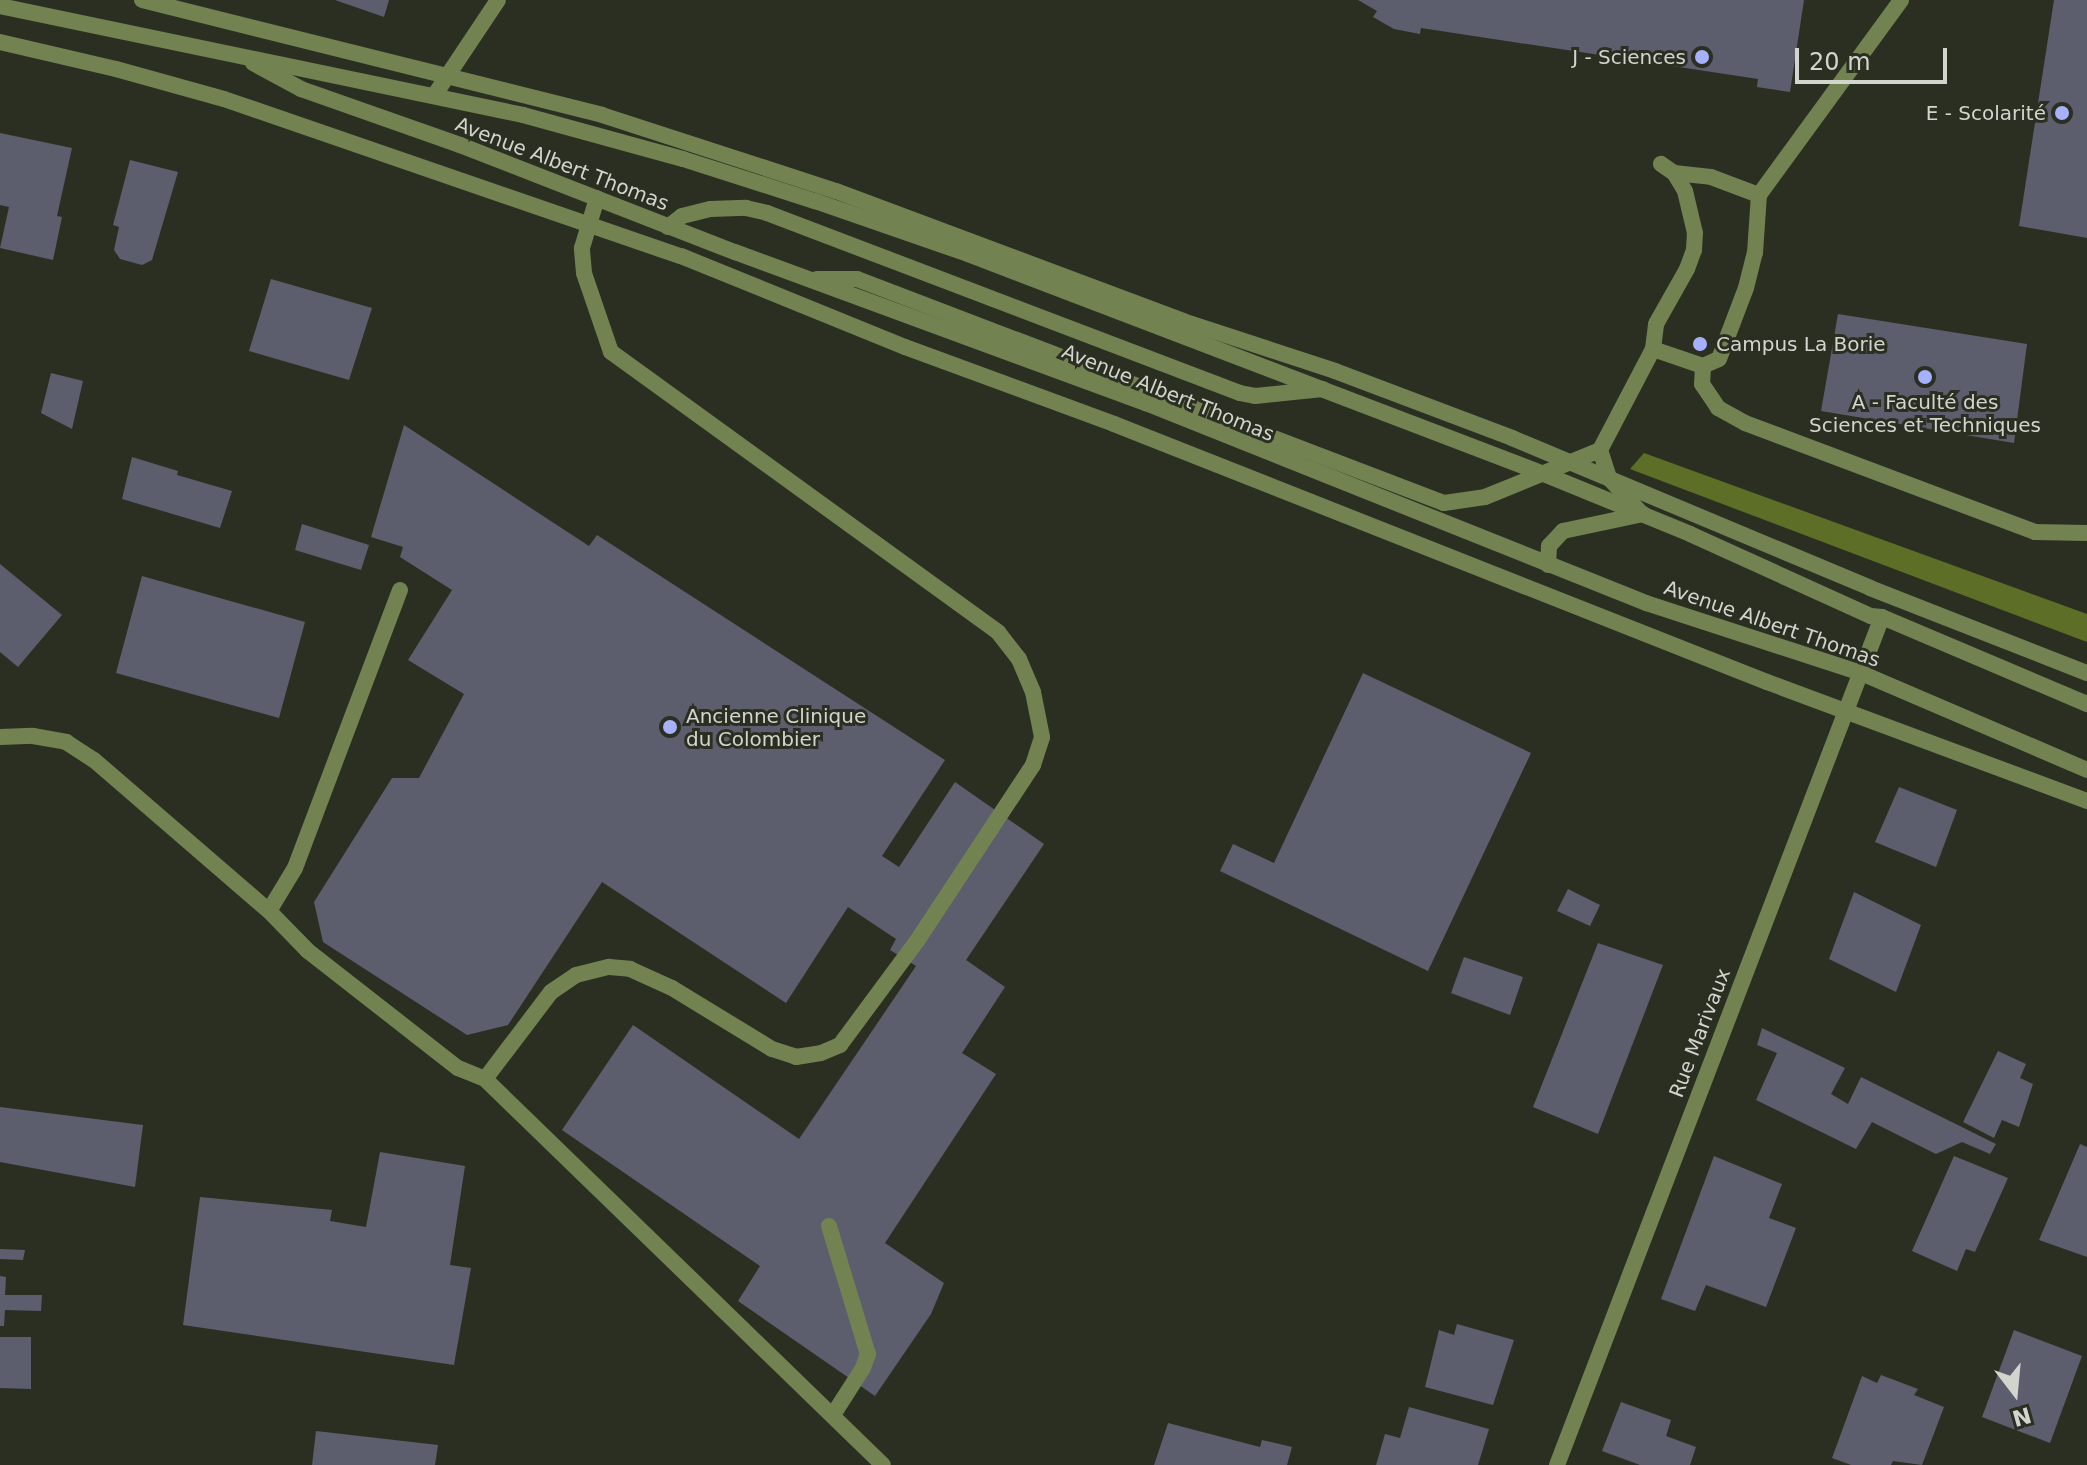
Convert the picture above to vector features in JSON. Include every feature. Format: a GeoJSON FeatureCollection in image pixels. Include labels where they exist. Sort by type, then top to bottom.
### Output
{"type":"FeatureCollection","features":[{"type":"Feature","properties":{"kind":"street"},"geometry":{"type":"LineString","coordinates":[[142,0],[602,115],[836,191],[1183,321],[1335,371],[1609,478],[1870,588],[2087,673]]}},
{"type":"Feature","properties":{"kind":"street"},"geometry":{"type":"LineString","coordinates":[[434,96],[498,0]]}},
{"type":"Feature","properties":{"kind":"street"},"geometry":{"type":"LineString","coordinates":[[1653,349],[1703,366],[1719,359],[1746,288],[1755,253],[1759,195],[1901,0]]}},
{"type":"Feature","properties":{"kind":"street","name":"Avenue Albert Thomas"},"geometry":{"type":"LineString","coordinates":[[0,6],[523,115],[683,159],[815,201],[968,254],[1544,474],[1643,514],[1871,616],[1882,617],[2087,704]]}},
{"type":"Feature","properties":{"kind":"street"},"geometry":{"type":"LineString","coordinates":[[0,42],[116,69],[224,99],[681,256],[905,347],[1114,424],[2087,801]]}},
{"type":"Feature","properties":{"kind":"street","name":"Avenue Albert Thomas"},"geometry":{"type":"LineString","coordinates":[[234,53],[301,89],[460,145],[668,227],[817,279],[1146,403],[1646,603],[1861,673],[2087,770]]}},
{"type":"Feature","properties":{"kind":"street"},"geometry":{"type":"LineString","coordinates":[[817,279],[857,279],[1426,498],[1460,503],[1544,474],[1600,450],[1653,349],[1656,324],[1694,250],[1692,211],[1668,168],[1711,177],[1759,195]]}},
{"type":"Feature","properties":{"kind":"street"},"geometry":{"type":"LineString","coordinates":[[485,1079],[551,992],[576,975],[609,967],[630,969],[672,988],[772,1049],[796,1057],[821,1053],[840,1045],[917,941],[1033,765],[1042,737],[1033,692],[1019,659],[998,632],[611,352],[584,273],[582,248],[597,198]]}},
{"type":"Feature","properties":{"kind":"street"},"geometry":{"type":"LineString","coordinates":[[668,227],[682,216],[710,209],[746,208],[767,213],[1240,393],[1255,396],[1323,389]]}},
{"type":"Feature","properties":{"kind":"street"},"geometry":{"type":"LineString","coordinates":[[1703,366],[1702,384],[1718,408],[1745,423],[2035,532],[2087,533]]}},
{"type":"Feature","properties":{"kind":"street"},"geometry":{"type":"LineString","coordinates":[[1600,450],[1609,478],[1643,514]]}},
{"type":"Feature","properties":{"kind":"street"},"geometry":{"type":"LineString","coordinates":[[1548,565],[1549,546],[1563,531],[1643,514]]}},
{"type":"Feature","properties":{"kind":"street"},"geometry":{"type":"LineString","coordinates":[[269,911],[295,868],[400,590]]}},
{"type":"Feature","properties":{"kind":"street","name":"Rue Marivaux"},"geometry":{"type":"LineString","coordinates":[[1557,1465],[1882,617]]}},
{"type":"Feature","properties":{"kind":"street"},"geometry":{"type":"LineString","coordinates":[[0,737],[33,736],[66,742],[76,748],[269,911],[308,951],[458,1068],[485,1079],[883,1465]]}},
{"type":"Feature","properties":{"kind":"street"},"geometry":{"type":"LineString","coordinates":[[829,1226],[868,1354],[863,1368],[833,1415]]}},
{"type":"Feature","properties":{"kind":"green space"},"geometry":{"type":"Polygon","coordinates":[[[1644,453],[2087,614],[2087,642],[1630,469],[1644,453]]]}},
{"type":"Feature","properties":{"kind":"building"},"geometry":{"type":"Polygon","coordinates":[[[335,0],[389,0],[384,17],[335,0]]]}},
{"type":"Feature","properties":{"kind":"building","name":"J - Sciences"},"geometry":{"type":"Polygon","coordinates":[[[1358,0],[1804,0],[1790,92],[1757,87],[1758,79],[1421,28],[1420,34],[1394,29],[1373,17],[1377,11],[1358,0]]]}},
{"type":"Feature","properties":{"kind":"building","name":"E - Scolarité"},"geometry":{"type":"Polygon","coordinates":[[[2054,0],[2087,0],[2087,238],[2019,226],[2054,0]]]}},
{"type":"Feature","properties":{"kind":"building"},"geometry":{"type":"Polygon","coordinates":[[[0,133],[72,148],[57,216],[62,217],[53,260],[0,248],[9,207],[0,205],[0,133]]]}},
{"type":"Feature","properties":{"kind":"building"},"geometry":{"type":"Polygon","coordinates":[[[130,160],[178,172],[152,260],[142,265],[120,259],[114,250],[119,227],[113,225],[130,160]]]}},
{"type":"Feature","properties":{"kind":"building"},"geometry":{"type":"Polygon","coordinates":[[[271,279],[372,308],[349,380],[249,351],[271,279]]]}},
{"type":"Feature","properties":{"kind":"building","name":"A - Faculté des Sciences et Techniques"},"geometry":{"type":"Polygon","coordinates":[[[1838,314],[2027,344],[2014,443],[1821,411],[1838,314]]]}},
{"type":"Feature","properties":{"kind":"building"},"geometry":{"type":"Polygon","coordinates":[[[51,373],[83,381],[72,429],[41,413],[51,373]]]}},
{"type":"Feature","properties":{"kind":"building","name":"Ancienne Clinique du Colombier"},"geometry":{"type":"Polygon","coordinates":[[[404,425],[589,546],[597,535],[945,760],[882,856],[899,867],[955,782],[1044,844],[966,960],[1005,987],[962,1053],[996,1074],[885,1243],[944,1283],[931,1314],[875,1396],[738,1301],[760,1266],[562,1130],[633,1025],[799,1139],[916,966],[890,950],[896,939],[848,907],[786,1003],[602,882],[508,1025],[467,1035],[323,942],[314,902],[392,778],[419,778],[464,694],[408,660],[452,590],[400,557],[403,547],[371,537],[404,425]]]}},
{"type":"Feature","properties":{"kind":"building"},"geometry":{"type":"Polygon","coordinates":[[[132,457],[178,471],[177,475],[232,491],[220,528],[122,499],[132,457]]]}},
{"type":"Feature","properties":{"kind":"building"},"geometry":{"type":"Polygon","coordinates":[[[302,524],[369,545],[361,570],[295,550],[302,524]]]}},
{"type":"Feature","properties":{"kind":"building"},"geometry":{"type":"Polygon","coordinates":[[[0,564],[62,615],[18,667],[0,652],[0,564]]]}},
{"type":"Feature","properties":{"kind":"building"},"geometry":{"type":"Polygon","coordinates":[[[142,576],[305,622],[279,718],[116,673],[142,576]]]}},
{"type":"Feature","properties":{"kind":"building"},"geometry":{"type":"Polygon","coordinates":[[[1363,673],[1531,753],[1428,971],[1220,871],[1233,844],[1274,863],[1363,673]]]}},
{"type":"Feature","properties":{"kind":"building"},"geometry":{"type":"Polygon","coordinates":[[[1899,787],[1957,810],[1936,867],[1875,842],[1899,787]]]}},
{"type":"Feature","properties":{"kind":"building"},"geometry":{"type":"Polygon","coordinates":[[[1568,889],[1600,905],[1590,926],[1557,911],[1568,889]]]}},
{"type":"Feature","properties":{"kind":"building"},"geometry":{"type":"Polygon","coordinates":[[[1854,892],[1921,925],[1896,992],[1829,959],[1854,892]]]}},
{"type":"Feature","properties":{"kind":"building"},"geometry":{"type":"Polygon","coordinates":[[[1598,943],[1663,965],[1598,1134],[1533,1107],[1598,943]]]}},
{"type":"Feature","properties":{"kind":"building"},"geometry":{"type":"Polygon","coordinates":[[[1464,957],[1523,977],[1510,1015],[1451,993],[1464,957]]]}},
{"type":"Feature","properties":{"kind":"building"},"geometry":{"type":"Polygon","coordinates":[[[1762,1028],[1845,1068],[1831,1094],[1848,1104],[1861,1077],[1996,1144],[1990,1154],[1962,1142],[1936,1154],[1872,1122],[1856,1149],[1756,1100],[1777,1053],[1757,1045],[1762,1028]]]}},
{"type":"Feature","properties":{"kind":"building"},"geometry":{"type":"Polygon","coordinates":[[[1998,1051],[2026,1064],[2020,1078],[2033,1084],[2019,1127],[2002,1120],[1994,1138],[1963,1122],[1998,1051]]]}},
{"type":"Feature","properties":{"kind":"building"},"geometry":{"type":"Polygon","coordinates":[[[0,1107],[143,1125],[135,1187],[0,1162],[0,1107]]]}},
{"type":"Feature","properties":{"kind":"building"},"geometry":{"type":"Polygon","coordinates":[[[2080,1144],[2087,1147],[2087,1257],[2039,1240],[2080,1144]]]}},
{"type":"Feature","properties":{"kind":"building"},"geometry":{"type":"Polygon","coordinates":[[[380,1152],[465,1166],[450,1265],[471,1268],[454,1365],[183,1325],[200,1197],[332,1210],[330,1221],[366,1227],[380,1152]]]}},
{"type":"Feature","properties":{"kind":"building"},"geometry":{"type":"Polygon","coordinates":[[[1714,1156],[1782,1184],[1769,1218],[1796,1228],[1766,1307],[1706,1285],[1695,1311],[1661,1299],[1714,1156]]]}},
{"type":"Feature","properties":{"kind":"building"},"geometry":{"type":"Polygon","coordinates":[[[1954,1156],[2008,1178],[1975,1252],[1966,1249],[1957,1271],[1912,1251],[1954,1156]]]}},
{"type":"Feature","properties":{"kind":"building"},"geometry":{"type":"Polygon","coordinates":[[[0,1249],[25,1250],[23,1260],[0,1259],[0,1249]]]}},
{"type":"Feature","properties":{"kind":"building"},"geometry":{"type":"Polygon","coordinates":[[[0,1276],[6,1277],[5,1295],[42,1295],[41,1311],[5,1310],[4,1326],[0,1326],[0,1276]]]}},
{"type":"Feature","properties":{"kind":"building"},"geometry":{"type":"Polygon","coordinates":[[[1457,1324],[1514,1340],[1493,1405],[1425,1387],[1439,1330],[1454,1335],[1457,1324]]]}},
{"type":"Feature","properties":{"kind":"building"},"geometry":{"type":"Polygon","coordinates":[[[2014,1330],[2082,1356],[2050,1443],[1982,1417],[2014,1330]]]}},
{"type":"Feature","properties":{"kind":"building"},"geometry":{"type":"Polygon","coordinates":[[[0,1337],[31,1337],[31,1389],[0,1388],[0,1337]]]}},
{"type":"Feature","properties":{"kind":"building"},"geometry":{"type":"Polygon","coordinates":[[[1881,1375],[1918,1389],[1914,1395],[1944,1407],[1922,1465],[1893,1461],[1891,1465],[1851,1465],[1832,1458],[1862,1376],[1877,1383],[1881,1375]]]}},
{"type":"Feature","properties":{"kind":"building"},"geometry":{"type":"Polygon","coordinates":[[[1621,1402],[1671,1420],[1666,1436],[1696,1447],[1690,1465],[1640,1465],[1602,1451],[1621,1402]]]}},
{"type":"Feature","properties":{"kind":"building"},"geometry":{"type":"Polygon","coordinates":[[[1409,1407],[1489,1429],[1478,1465],[1376,1465],[1385,1434],[1400,1438],[1409,1407]]]}},
{"type":"Feature","properties":{"kind":"building"},"geometry":{"type":"Polygon","coordinates":[[[1168,1423],[1260,1447],[1262,1440],[1292,1447],[1287,1465],[1154,1465],[1168,1423]]]}},
{"type":"Feature","properties":{"kind":"building"},"geometry":{"type":"Polygon","coordinates":[[[316,1431],[438,1445],[435,1465],[312,1465],[316,1431]]]}},
{"type":"Feature","properties":{"kind":"place","name":"J - Sciences"},"geometry":{"type":"Point","coordinates":[1702,57]}},
{"type":"Feature","properties":{"kind":"place","name":"E - Scolarité"},"geometry":{"type":"Point","coordinates":[2062,113]}},
{"type":"Feature","properties":{"kind":"place","name":"Campus La Borie"},"geometry":{"type":"Point","coordinates":[1700,344]}},
{"type":"Feature","properties":{"kind":"place","name":"A - Faculté des Sciences et Techniques"},"geometry":{"type":"Point","coordinates":[1925,377]}},
{"type":"Feature","properties":{"kind":"place","name":"Ancienne Clinique du Colombier"},"geometry":{"type":"Point","coordinates":[670,727]}}]}
